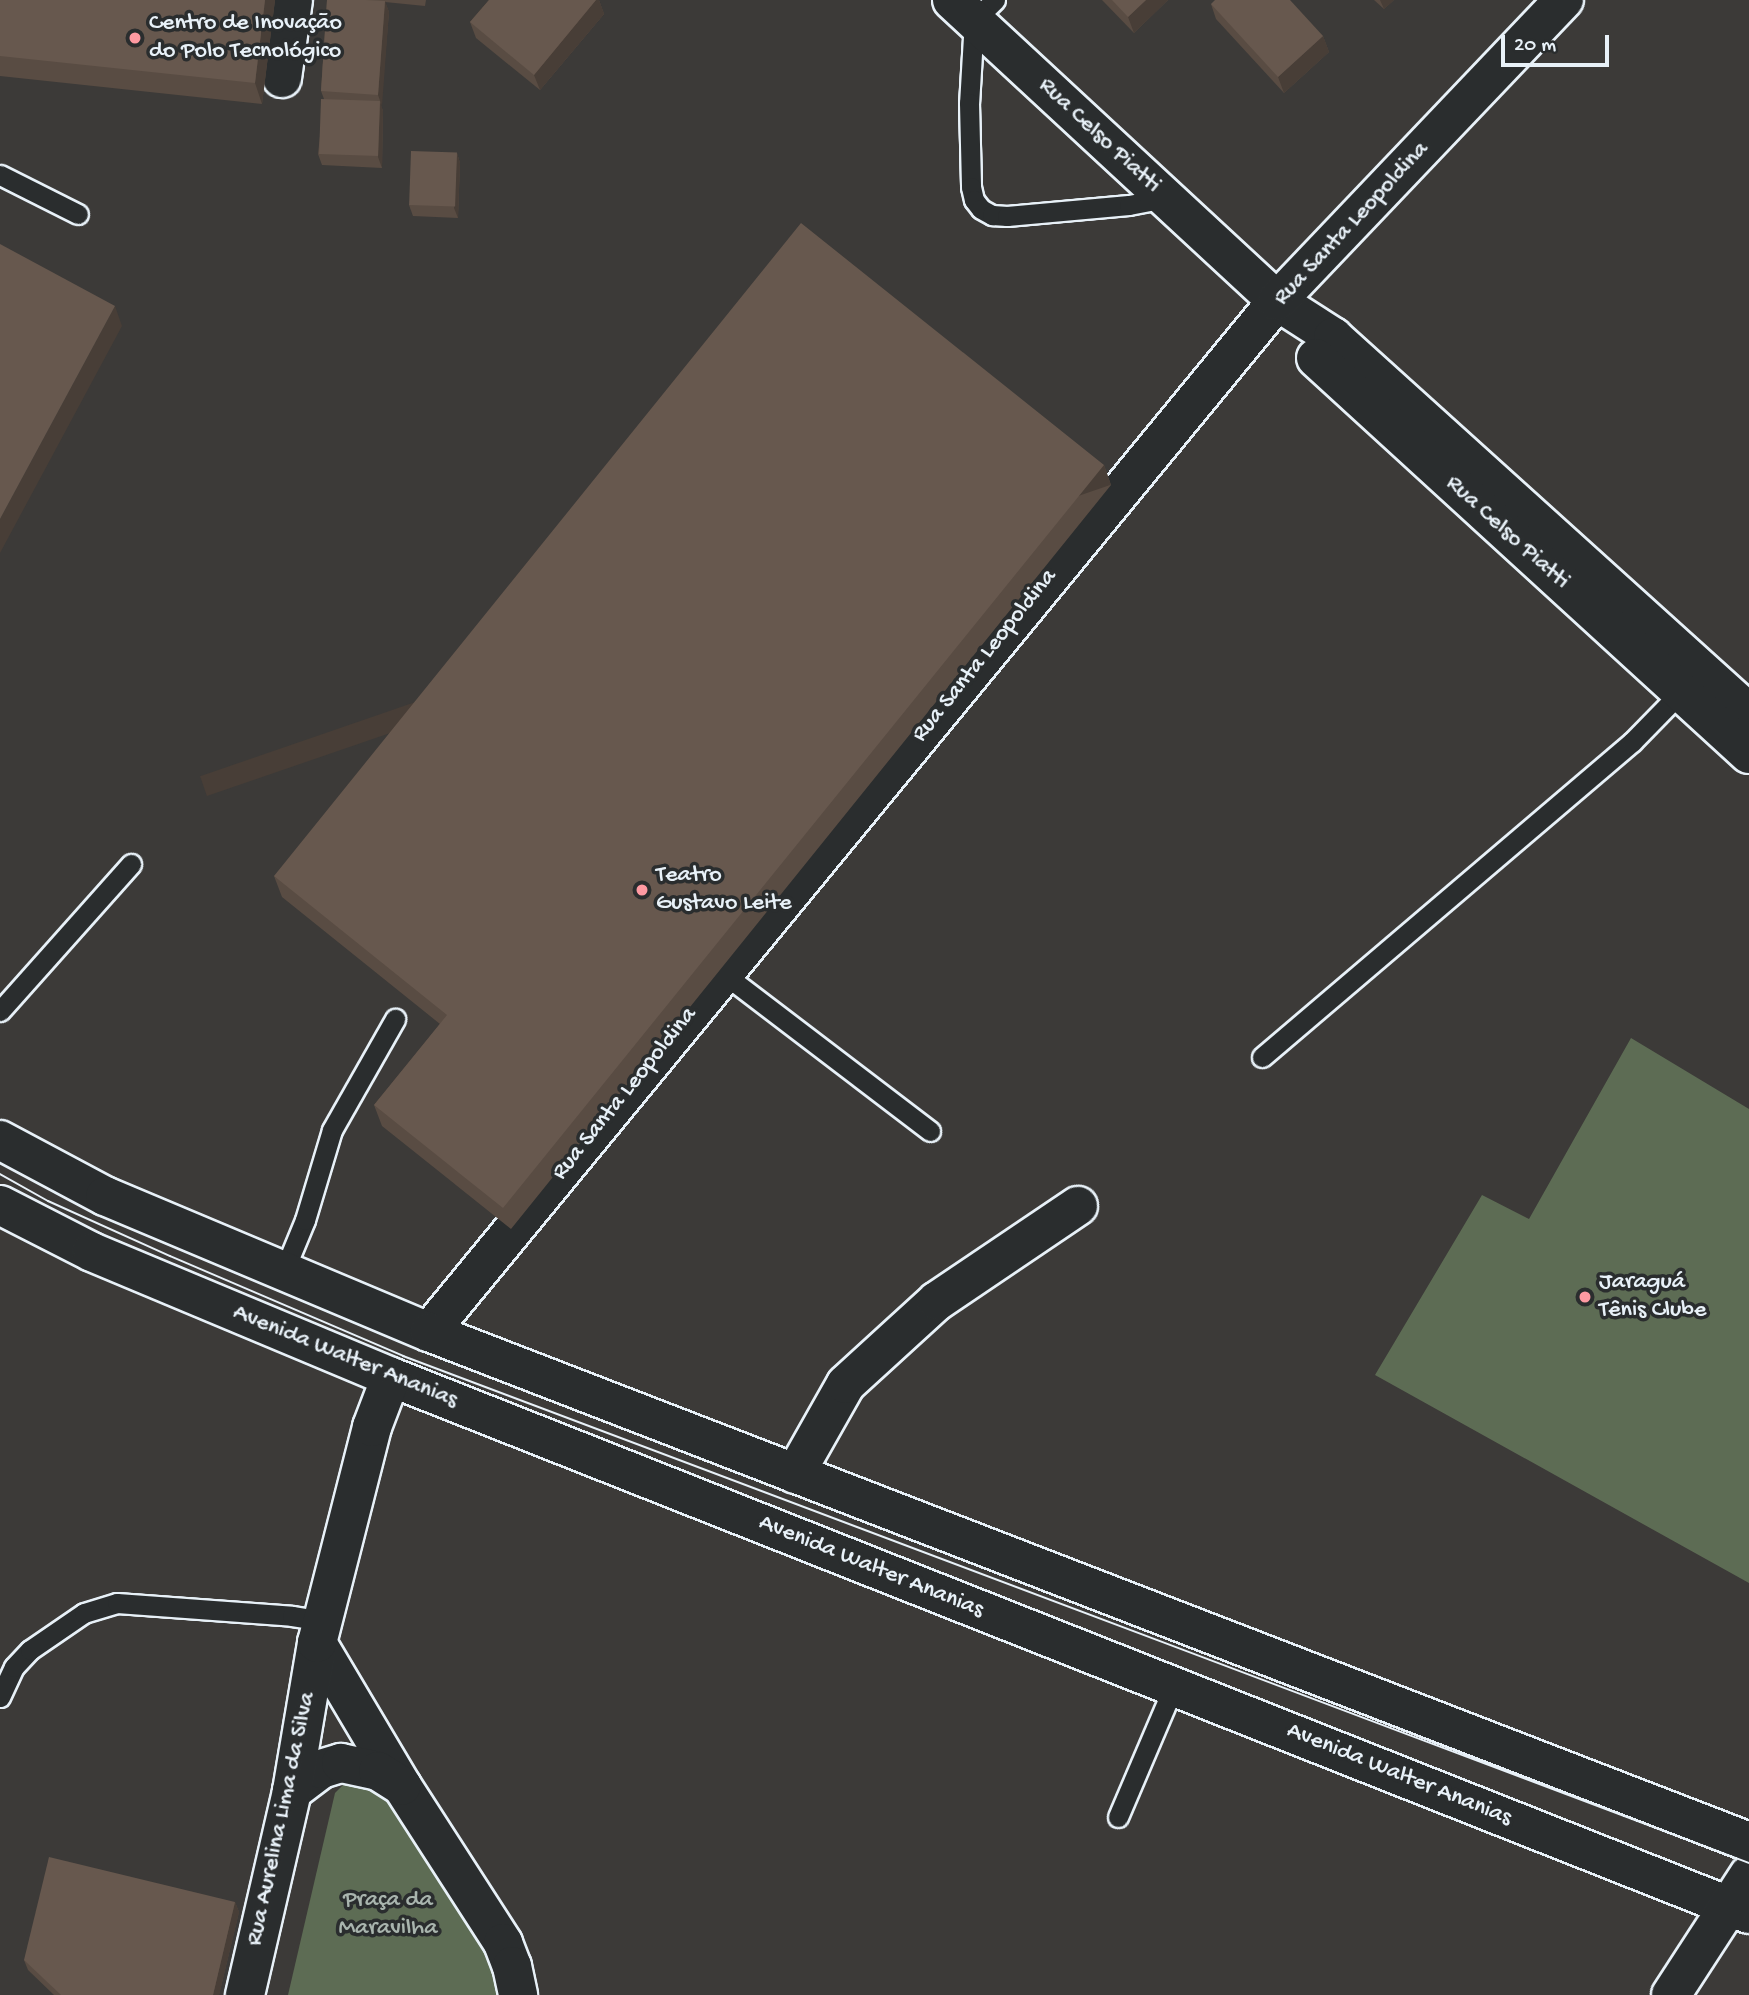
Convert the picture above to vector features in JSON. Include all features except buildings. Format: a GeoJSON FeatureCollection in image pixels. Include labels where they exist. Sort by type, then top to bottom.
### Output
{"type":"FeatureCollection","features":[{"type":"Feature","properties":{"kind":"street"},"geometry":{"type":"LineString","coordinates":[[282,78],[293,0]]}},
{"type":"Feature","properties":{"kind":"street","name":"Rua Santa Leopoldina"},"geometry":{"type":"LineString","coordinates":[[429,1332],[1277,301],[1564,0]]}},
{"type":"Feature","properties":{"kind":"street","name":"Rua Celso Piatti"},"geometry":{"type":"LineString","coordinates":[[974,7],[1165,198],[1277,301],[1333,337],[1749,713]]}},
{"type":"Feature","properties":{"kind":"street","name":"Rua Celso Piatti"},"geometry":{"type":"LineString","coordinates":[[1277,301],[1316,358],[1749,754]]}},
{"type":"Feature","properties":{"kind":"street"},"geometry":{"type":"LineString","coordinates":[[0,1140],[105,1196],[429,1332],[1749,1842]]}},
{"type":"Feature","properties":{"kind":"street","name":"Avenida Walter Ananias"},"geometry":{"type":"LineString","coordinates":[[0,1205],[92,1252],[391,1377],[1739,1910]]}},
{"type":"Feature","properties":{"kind":"street"},"geometry":{"type":"LineString","coordinates":[[795,1474],[846,1384],[937,1301],[1078,1206]]}},
{"type":"Feature","properties":{"kind":"street","name":"Rua Aurelina Lima da Silva"},"geometry":{"type":"LineString","coordinates":[[245,1995],[292,1791],[320,1632],[372,1427],[391,1377]]}},
{"type":"Feature","properties":{"kind":"street","name":"Rua Aurelina Lima da Silva"},"geometry":{"type":"LineString","coordinates":[[320,1632],[402,1786],[503,1943],[522,1993]]}},
{"type":"Feature","properties":{"kind":"street"},"geometry":{"type":"LineString","coordinates":[[292,1791],[321,1769],[341,1763],[378,1771],[402,1786]]}},
{"type":"Feature","properties":{"kind":"street"},"geometry":{"type":"LineString","coordinates":[[1671,1995],[1739,1910],[1749,1875]]}},
{"type":"Feature","properties":{"kind":"lane"},"geometry":{"type":"LineString","coordinates":[[974,7],[969,103],[971,187],[974,200],[981,209],[992,215],[1007,216],[1129,205],[1165,198]]}},
{"type":"Feature","properties":{"kind":"lane"},"geometry":{"type":"LineString","coordinates":[[0,174],[78,214]]}},
{"type":"Feature","properties":{"kind":"lane"},"geometry":{"type":"LineString","coordinates":[[1262,1057],[1632,742],[1681,692]]}},
{"type":"Feature","properties":{"kind":"lane"},"geometry":{"type":"LineString","coordinates":[[0,1011],[131,864]]}},
{"type":"Feature","properties":{"kind":"lane"},"geometry":{"type":"LineString","coordinates":[[724,974],[930,1131]]}},
{"type":"Feature","properties":{"kind":"lane"},"geometry":{"type":"LineString","coordinates":[[284,1271],[305,1220],[332,1130],[395,1019]]}},
{"type":"Feature","properties":{"kind":"lane"},"geometry":{"type":"LineString","coordinates":[[0,1697],[14,1667],[30,1650],[84,1614],[117,1603],[292,1616],[320,1632]]}},
{"type":"Feature","properties":{"kind":"lane"},"geometry":{"type":"LineString","coordinates":[[1118,1817],[1174,1686]]}},
{"type":"Feature","properties":{"kind":"green space","name":"Jaraguá Tênis Clube"},"geometry":{"type":"Polygon","coordinates":[[[1631,1038],[1749,1109],[1749,1583],[1375,1375],[1482,1195],[1529,1219],[1631,1038]]]}},
{"type":"Feature","properties":{"kind":"green space","name":"Praça da Maravilha"},"geometry":{"type":"Polygon","coordinates":[[[360,1768],[395,1769],[528,1995],[288,1995],[335,1793],[360,1768]]]}},
{"type":"Feature","properties":{"kind":"tram line"},"geometry":{"type":"LineString","coordinates":[[0,1174],[48,1201],[403,1356],[1749,1863]]}},
{"type":"Feature","properties":{"kind":"place","name":"Centro de Inovação do Polo Tecnológico"},"geometry":{"type":"Point","coordinates":[135,38]}},
{"type":"Feature","properties":{"kind":"place","name":"Teatro Gustavo Leite"},"geometry":{"type":"Point","coordinates":[642,890]}},
{"type":"Feature","properties":{"kind":"place","name":"Jaraguá Tênis Clube"},"geometry":{"type":"Point","coordinates":[1585,1297]}}]}
